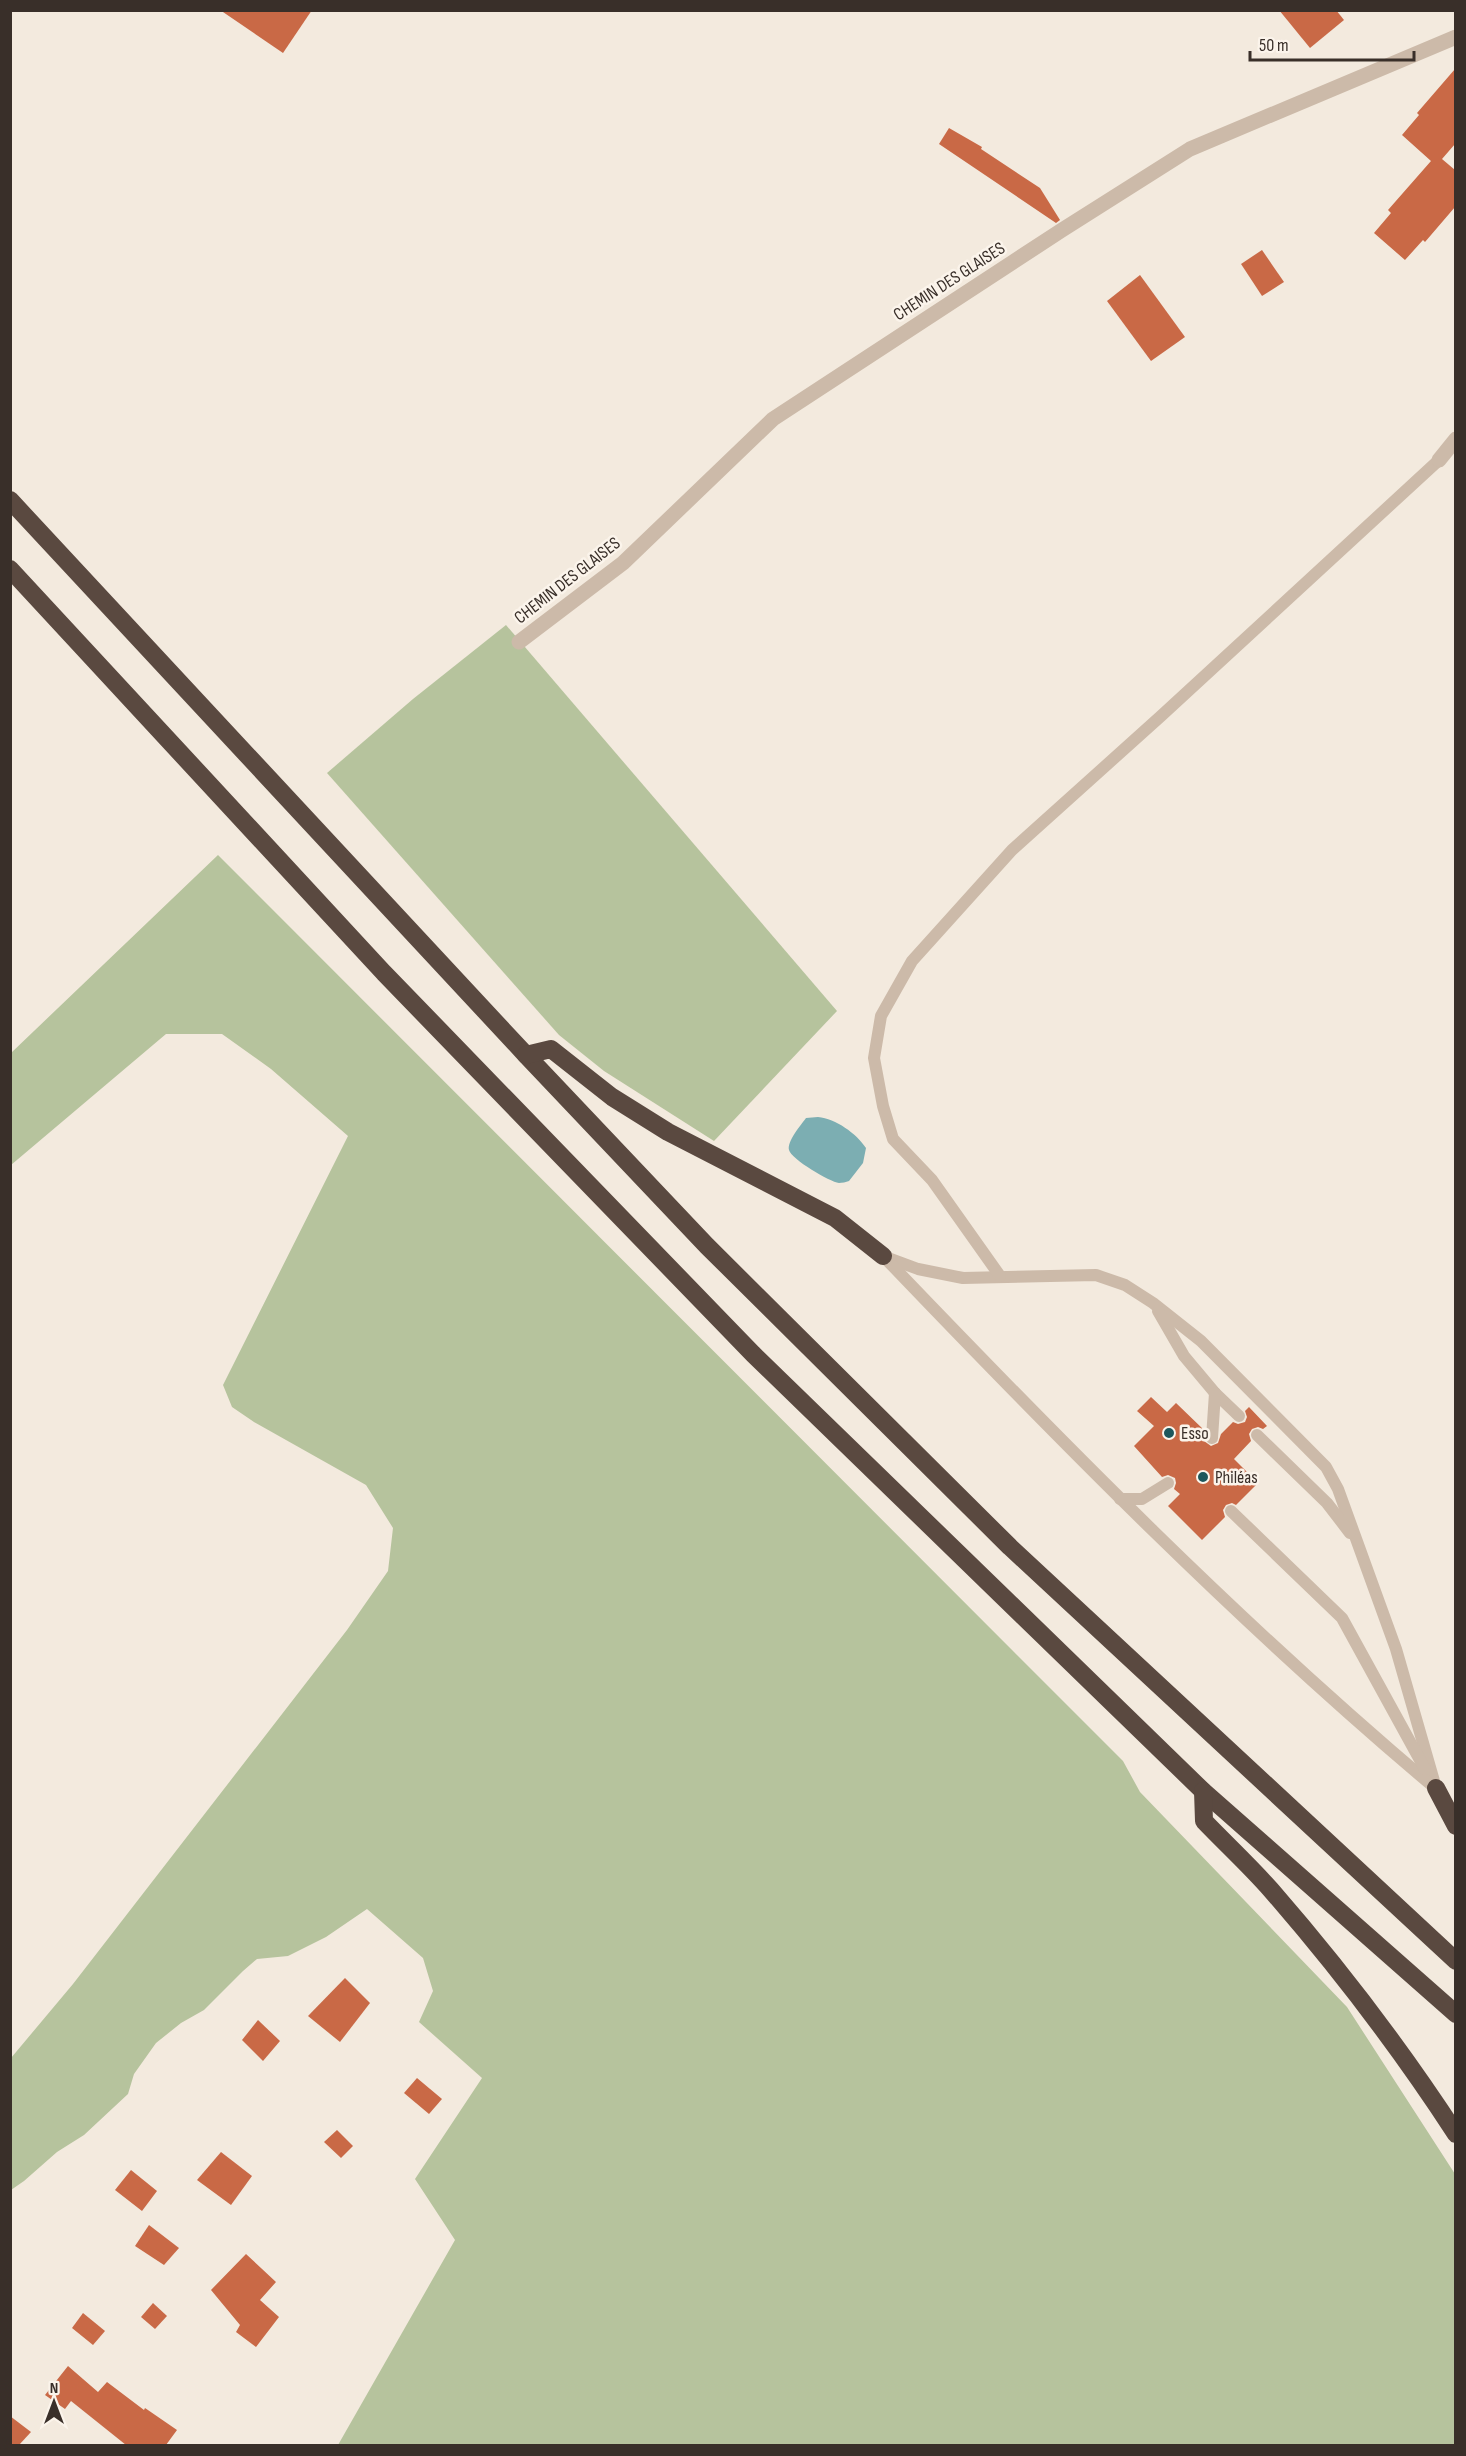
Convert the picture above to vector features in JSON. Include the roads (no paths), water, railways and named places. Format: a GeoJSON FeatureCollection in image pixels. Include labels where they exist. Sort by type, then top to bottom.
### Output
{"type":"FeatureCollection","features":[{"type":"Feature","properties":{"kind":"highway"},"geometry":{"type":"LineString","coordinates":[[10,500],[526,1055],[707,1246],[1010,1547],[1455,1961]]}},
{"type":"Feature","properties":{"kind":"highway"},"geometry":{"type":"LineString","coordinates":[[10,569],[384,973],[753,1354],[1203,1791],[1455,2014]]}},
{"type":"Feature","properties":{"kind":"highway"},"geometry":{"type":"LineString","coordinates":[[526,1055],[551,1049],[612,1096],[668,1132],[836,1218],[883,1256]]}},
{"type":"Feature","properties":{"kind":"highway"},"geometry":{"type":"LineString","coordinates":[[1436,1788],[1455,1826]]}},
{"type":"Feature","properties":{"kind":"highway"},"geometry":{"type":"LineString","coordinates":[[1203,1791],[1204,1821],[1270,1889],[1366,2007],[1414,2070],[1455,2134]]}},
{"type":"Feature","properties":{"kind":"street","name":"CHEMIN DES GLAISES"},"geometry":{"type":"LineString","coordinates":[[519,642],[623,563],[773,419],[1062,230],[1190,149],[1455,37]]}},
{"type":"Feature","properties":{"kind":"street"},"geometry":{"type":"LineString","coordinates":[[1439,460],[1455,439]]}},
{"type":"Feature","properties":{"kind":"lane"},"geometry":{"type":"LineString","coordinates":[[1000,1276],[932,1180],[893,1139],[883,1106],[874,1058],[881,1016],[912,961],[1012,850],[1439,460]]}},
{"type":"Feature","properties":{"kind":"lane"},"geometry":{"type":"LineString","coordinates":[[883,1256],[918,1269],[963,1278],[1096,1275],[1125,1285],[1153,1302],[1201,1341],[1326,1467],[1338,1489],[1396,1649],[1436,1788]]}},
{"type":"Feature","properties":{"kind":"lane"},"geometry":{"type":"LineString","coordinates":[[883,1256],[1039,1419],[1120,1499],[1311,1681],[1436,1788]]}},
{"type":"Feature","properties":{"kind":"lane"},"geometry":{"type":"LineString","coordinates":[[1153,1302],[1184,1356],[1215,1393],[1239,1416]]}},
{"type":"Feature","properties":{"kind":"lane"},"geometry":{"type":"LineString","coordinates":[[1212,1438],[1215,1393]]}},
{"type":"Feature","properties":{"kind":"lane"},"geometry":{"type":"LineString","coordinates":[[1257,1435],[1327,1503],[1358,1543]]}},
{"type":"Feature","properties":{"kind":"lane"},"geometry":{"type":"LineString","coordinates":[[1120,1499],[1142,1499],[1168,1483]]}},
{"type":"Feature","properties":{"kind":"lane"},"geometry":{"type":"LineString","coordinates":[[1231,1511],[1342,1618],[1436,1788]]}},
{"type":"Feature","properties":{"kind":"water"},"geometry":{"type":"Polygon","coordinates":[[[818,1117],[845,1128],[866,1148],[863,1163],[849,1181],[839,1183],[828,1179],[811,1170],[789,1150],[792,1138],[806,1118],[818,1117]]]}},
{"type":"Feature","properties":{"kind":"place","name":"Esso"},"geometry":{"type":"Point","coordinates":[1169,1433]}},
{"type":"Feature","properties":{"kind":"place","name":"Philéas"},"geometry":{"type":"Point","coordinates":[1203,1477]}}]}
